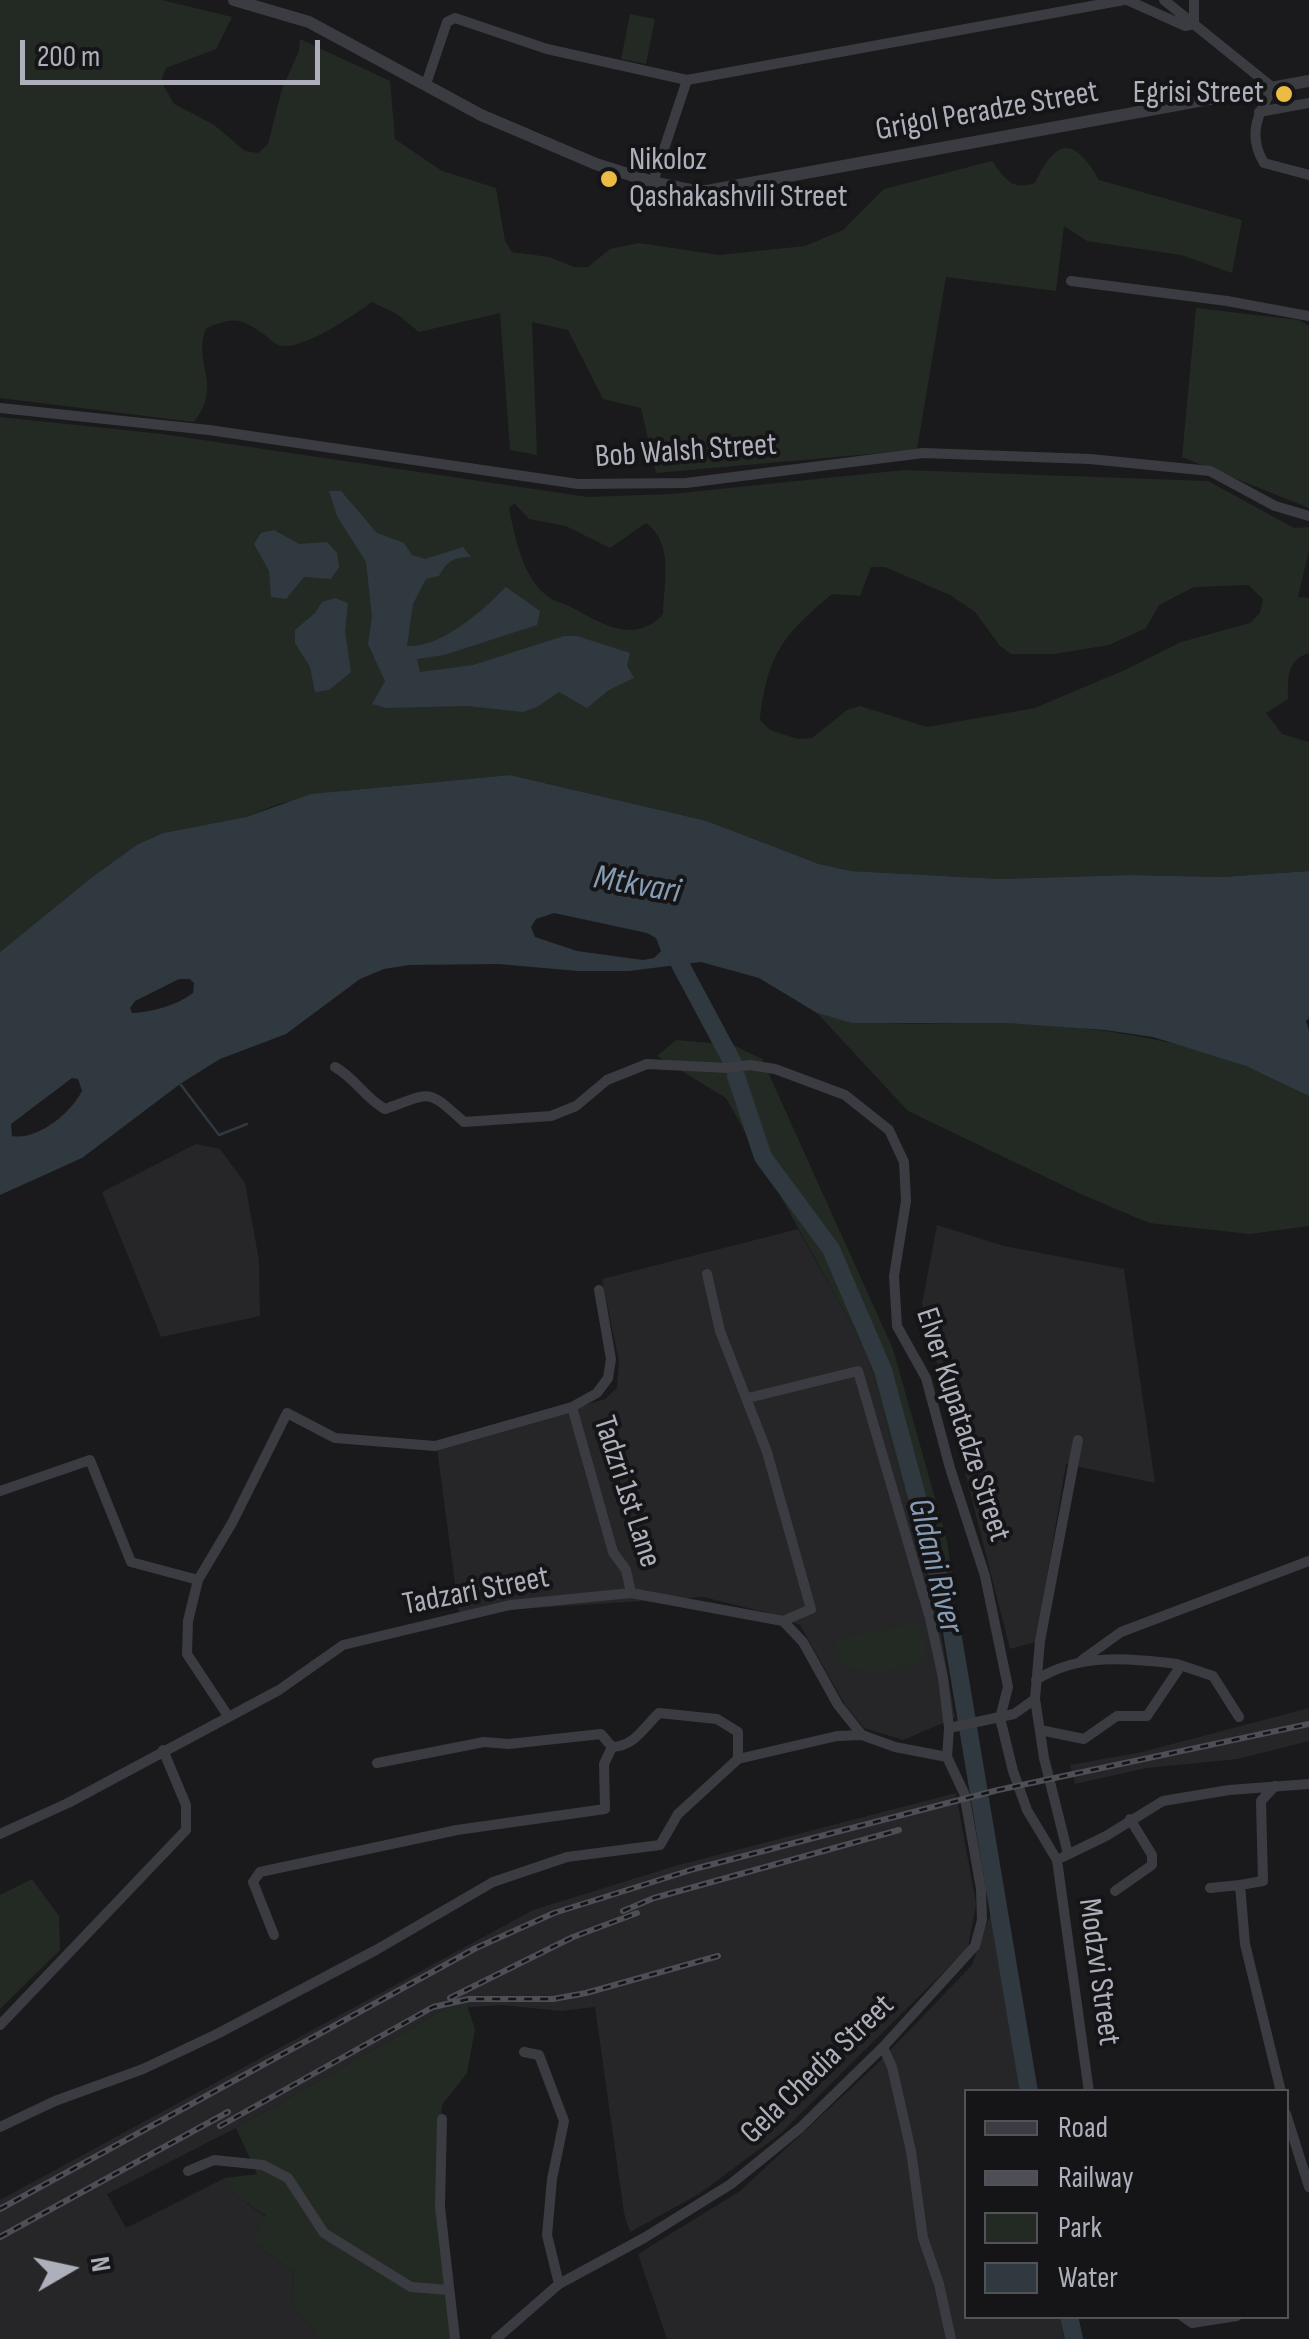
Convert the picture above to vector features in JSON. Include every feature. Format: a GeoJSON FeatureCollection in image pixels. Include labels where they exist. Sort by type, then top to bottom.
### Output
{"type":"FeatureCollection","features":[{"type":"Feature","properties":{"kind":"street","name":"Grigol Peradze Street"},"geometry":{"type":"LineString","coordinates":[[234,0],[308,22],[482,115],[596,164],[700,192],[1309,81]]}},
{"type":"Feature","properties":{"kind":"street"},"geometry":{"type":"LineString","coordinates":[[426,84],[447,22],[454,18],[546,48],[687,80],[1126,0],[1185,26],[1194,24]]}},
{"type":"Feature","properties":{"kind":"street"},"geometry":{"type":"LineString","coordinates":[[1164,0],[1273,88],[1254,128],[1258,153],[1264,163],[1309,175]]}},
{"type":"Feature","properties":{"kind":"street"},"geometry":{"type":"LineString","coordinates":[[1194,0],[1194,24]]}},
{"type":"Feature","properties":{"kind":"street"},"geometry":{"type":"LineString","coordinates":[[653,182],[687,80]]}},
{"type":"Feature","properties":{"kind":"street"},"geometry":{"type":"LineString","coordinates":[[1259,112],[1309,103]]}},
{"type":"Feature","properties":{"kind":"street"},"geometry":{"type":"LineString","coordinates":[[1071,281],[1309,316]]}},
{"type":"Feature","properties":{"kind":"street","name":"Bob Walsh Street"},"geometry":{"type":"LineString","coordinates":[[0,408],[209,430],[578,484],[686,483],[922,454],[1090,459],[1210,472],[1274,506],[1309,516]]}},
{"type":"Feature","properties":{"kind":"street","name":"Elver Kupatadze Street"},"geometry":{"type":"LineString","coordinates":[[335,1067],[348,1074],[372,1102],[386,1109],[423,1096],[438,1098],[464,1122],[552,1116],[576,1106],[608,1080],[647,1064],[728,1068],[750,1064],[845,1095],[889,1130],[904,1162],[906,1201],[894,1276],[898,1326],[926,1378],[985,1576],[1008,1687],[996,1720],[1027,1810],[1063,1857]]}},
{"type":"Feature","properties":{"kind":"street"},"geometry":{"type":"LineString","coordinates":[[707,1274],[730,1365],[748,1398],[767,1452],[811,1608],[782,1621],[803,1642],[838,1705],[862,1735]]}},
{"type":"Feature","properties":{"kind":"street","name":"Tadzri 1st Lane"},"geometry":{"type":"LineString","coordinates":[[198,1580],[232,1524],[287,1413],[335,1438],[436,1446],[572,1407],[598,1393],[608,1378],[611,1359],[599,1290]]}},
{"type":"Feature","properties":{"kind":"street","name":"Gela Chedia Street"},"geometry":{"type":"LineString","coordinates":[[496,2339],[559,2284],[731,2184],[800,2128],[962,1964],[975,1946],[982,1920],[981,1889],[964,1793],[947,1757],[954,1728],[930,1618],[858,1371],[748,1398]]}},
{"type":"Feature","properties":{"kind":"street","name":"Tadzri 1st Lane"},"geometry":{"type":"LineString","coordinates":[[572,1407],[614,1552],[626,1570],[631,1593]]}},
{"type":"Feature","properties":{"kind":"street","name":"Modzvi Street"},"geometry":{"type":"LineString","coordinates":[[1078,1440],[1035,1699],[1063,1857],[1089,2089]]}},
{"type":"Feature","properties":{"kind":"street"},"geometry":{"type":"LineString","coordinates":[[0,1491],[90,1460],[131,1562],[198,1580],[188,1622],[187,1654],[228,1716]]}},
{"type":"Feature","properties":{"kind":"street"},"geometry":{"type":"LineString","coordinates":[[1077,1664],[1121,1632],[1309,1561]]}},
{"type":"Feature","properties":{"kind":"street","name":"Tadzari Street"},"geometry":{"type":"LineString","coordinates":[[0,1834],[68,1803],[279,1690],[343,1645],[510,1606],[631,1593],[782,1621]]}},
{"type":"Feature","properties":{"kind":"street"},"geometry":{"type":"LineString","coordinates":[[1036,1680],[1054,1668],[1128,1658],[1176,1664],[1213,1676],[1239,1717]]}},
{"type":"Feature","properties":{"kind":"street"},"geometry":{"type":"LineString","coordinates":[[1040,1730],[1084,1739],[1117,1716],[1146,1716],[1178,1670],[1176,1664]]}},
{"type":"Feature","properties":{"kind":"street"},"geometry":{"type":"LineString","coordinates":[[954,1728],[996,1720],[1025,1708],[1035,1699]]}},
{"type":"Feature","properties":{"kind":"street"},"geometry":{"type":"LineString","coordinates":[[612,1747],[633,1742],[659,1713],[717,1719],[738,1732],[738,1759]]}},
{"type":"Feature","properties":{"kind":"street"},"geometry":{"type":"LineString","coordinates":[[378,1763],[484,1742],[509,1744],[601,1734],[612,1747]]}},
{"type":"Feature","properties":{"kind":"street"},"geometry":{"type":"LineString","coordinates":[[0,2127],[70,2095],[143,2069],[217,2034],[376,1950],[493,1882],[567,1857],[660,1845],[678,1814],[738,1759],[838,1736],[862,1735],[895,1747],[947,1757]]}},
{"type":"Feature","properties":{"kind":"street"},"geometry":{"type":"LineString","coordinates":[[274,1935],[253,1882],[260,1872],[457,1830],[605,1809],[604,1764],[612,1747]]}},
{"type":"Feature","properties":{"kind":"street"},"geometry":{"type":"LineString","coordinates":[[0,2024],[186,1830],[186,1805],[163,1750]]}},
{"type":"Feature","properties":{"kind":"street"},"geometry":{"type":"LineString","coordinates":[[1063,1857],[1163,1801],[1309,1784]]}},
{"type":"Feature","properties":{"kind":"street"},"geometry":{"type":"LineString","coordinates":[[1210,1888],[1264,1880],[1261,1802],[1275,1786]]}},
{"type":"Feature","properties":{"kind":"street"},"geometry":{"type":"LineString","coordinates":[[1116,1891],[1152,1865],[1152,1855],[1130,1819]]}},
{"type":"Feature","properties":{"kind":"street"},"geometry":{"type":"LineString","coordinates":[[1240,1885],[1245,1944],[1280,2089]]}},
{"type":"Feature","properties":{"kind":"street"},"geometry":{"type":"LineString","coordinates":[[883,2046],[892,2067],[911,2151],[923,2238],[951,2339]]}},
{"type":"Feature","properties":{"kind":"street"},"geometry":{"type":"LineString","coordinates":[[524,2052],[539,2055],[564,2120],[552,2179],[547,2235],[559,2284]]}},
{"type":"Feature","properties":{"kind":"street"},"geometry":{"type":"LineString","coordinates":[[442,2120],[440,2207],[455,2339]]}},
{"type":"Feature","properties":{"kind":"street"},"geometry":{"type":"LineString","coordinates":[[1289,2124],[1309,2187]]}},
{"type":"Feature","properties":{"kind":"street"},"geometry":{"type":"LineString","coordinates":[[188,2171],[214,2160],[264,2165],[288,2178],[324,2232],[411,2287],[449,2290]]}},
{"type":"Feature","properties":{"kind":"street"},"geometry":{"type":"LineString","coordinates":[[1186,2319],[1192,2323],[1218,2319]]}},
{"type":"Feature","properties":{"kind":"shaded area"},"geometry":{"type":"Polygon","coordinates":[[[196,1144],[220,1149],[245,1183],[259,1260],[260,1316],[161,1337],[102,1192],[196,1144]]]}},
{"type":"Feature","properties":{"kind":"shaded area"},"geometry":{"type":"Polygon","coordinates":[[[937,1225],[1004,1246],[1124,1269],[1155,1483],[1066,1464],[1036,1642],[1010,1649],[922,1304],[937,1225]]]}},
{"type":"Feature","properties":{"kind":"shaded area"},"geometry":{"type":"Polygon","coordinates":[[[798,1229],[867,1352],[938,1616],[955,1718],[903,1740],[864,1728],[845,1705],[800,1625],[768,1613],[703,1597],[459,1613],[437,1449],[605,1399],[617,1388],[619,1362],[602,1279],[798,1229]]]}},
{"type":"Feature","properties":{"kind":"shaded area"},"geometry":{"type":"Polygon","coordinates":[[[1309,1708],[1309,1741],[1238,1759],[1147,1768],[1075,1784],[1070,1765],[1142,1752],[1309,1708]]]}},
{"type":"Feature","properties":{"kind":"shaded area"},"geometry":{"type":"Polygon","coordinates":[[[956,1793],[976,1904],[968,1948],[780,2134],[699,2194],[630,2232],[624,2213],[595,2007],[561,2011],[501,2005],[445,2009],[236,2128],[107,2194],[126,2228],[225,2178],[237,2196],[266,2217],[254,2236],[256,2244],[294,2272],[292,2306],[321,2339],[0,2339],[0,2200],[533,1910],[675,1866],[956,1793]]]}},
{"type":"Feature","properties":{"kind":"shaded area"},"geometry":{"type":"Polygon","coordinates":[[[992,1910],[1023,2089],[964,2089],[964,2319],[1060,2319],[1064,2339],[667,2339],[638,2254],[740,2191],[875,2066],[972,1965],[992,1910]]]}},
{"type":"Feature","properties":{"kind":"green space"},"geometry":{"type":"Polygon","coordinates":[[[0,0],[162,0],[232,17],[216,49],[166,68],[161,81],[174,104],[213,124],[245,151],[258,153],[268,144],[300,39],[390,81],[395,139],[442,171],[496,188],[505,241],[512,252],[549,257],[574,267],[588,267],[610,249],[639,243],[719,255],[805,246],[843,230],[884,189],[992,161],[1010,182],[1027,185],[1035,183],[1058,150],[1066,148],[1082,156],[1099,180],[1242,220],[1232,273],[1181,255],[1087,241],[1064,226],[1056,291],[946,277],[917,449],[893,452],[656,473],[641,408],[603,399],[568,330],[532,322],[537,455],[510,450],[500,313],[419,332],[397,314],[372,302],[326,331],[288,346],[276,344],[243,322],[224,322],[206,328],[202,353],[207,396],[194,422],[0,398],[0,0]]]}},
{"type":"Feature","properties":{"kind":"green space"},"geometry":{"type":"Polygon","coordinates":[[[630,14],[655,19],[646,64],[621,59],[630,14]]]}},
{"type":"Feature","properties":{"kind":"green space"},"geometry":{"type":"Polygon","coordinates":[[[1196,308],[1299,320],[1309,326],[1309,508],[1182,457],[1196,308]]]}},
{"type":"Feature","properties":{"kind":"green space"},"geometry":{"type":"Polygon","coordinates":[[[0,417],[162,434],[588,497],[671,494],[904,470],[1208,481],[1294,528],[1309,527],[1309,550],[1298,597],[1309,598],[1309,653],[1292,665],[1288,699],[1266,713],[1282,734],[1309,742],[1309,871],[1222,877],[1000,879],[851,871],[819,864],[707,821],[510,775],[342,791],[278,804],[246,817],[163,833],[138,844],[91,878],[0,952],[0,417]],[[514,503],[509,509],[521,554],[537,586],[548,596],[618,629],[641,628],[663,614],[664,552],[655,531],[646,523],[610,548],[566,526],[529,519],[514,503]],[[871,567],[860,596],[832,594],[780,648],[767,679],[760,720],[770,730],[798,739],[812,738],[847,710],[860,706],[927,727],[1035,708],[1181,642],[1250,623],[1260,613],[1263,599],[1248,585],[1194,587],[1159,605],[1146,628],[1109,645],[1055,654],[1011,654],[1000,646],[975,612],[950,595],[885,567],[871,567]]]}},
{"type":"Feature","properties":{"kind":"green space"},"geometry":{"type":"Polygon","coordinates":[[[817,1013],[888,1023],[1007,1023],[1125,1034],[1201,1051],[1274,1078],[1309,1096],[1309,1226],[1250,1234],[1149,1223],[1083,1195],[908,1111],[817,1013]]]}},
{"type":"Feature","properties":{"kind":"green space"},"geometry":{"type":"Polygon","coordinates":[[[676,1040],[733,1045],[762,1059],[893,1349],[947,1541],[953,1581],[938,1616],[867,1352],[726,1098],[657,1056],[676,1040]]]}},
{"type":"Feature","properties":{"kind":"green space"},"geometry":{"type":"Polygon","coordinates":[[[915,1623],[926,1640],[924,1661],[878,1673],[839,1665],[835,1640],[915,1623]]]}},
{"type":"Feature","properties":{"kind":"green space"},"geometry":{"type":"Polygon","coordinates":[[[32,1879],[59,1916],[60,1950],[0,2009],[0,1895],[32,1879]]]}},
{"type":"Feature","properties":{"kind":"green space"},"geometry":{"type":"Polygon","coordinates":[[[467,2006],[475,2029],[467,2073],[442,2105],[438,2148],[453,2339],[321,2339],[292,2306],[294,2272],[256,2244],[254,2236],[266,2216],[237,2196],[225,2178],[257,2174],[236,2128],[445,2009],[467,2006]]]}},
{"type":"Feature","properties":{"kind":"water"},"geometry":{"type":"Polygon","coordinates":[[[329,491],[341,491],[377,533],[404,543],[412,555],[425,559],[463,547],[471,557],[452,561],[439,576],[426,579],[413,604],[407,646],[448,634],[506,587],[540,611],[537,625],[444,655],[417,659],[420,672],[473,665],[564,636],[577,636],[630,653],[627,666],[634,678],[609,690],[587,708],[559,692],[523,712],[467,706],[386,708],[372,704],[385,681],[368,644],[372,617],[366,562],[337,516],[329,491]]]}},
{"type":"Feature","properties":{"kind":"water"},"geometry":{"type":"Polygon","coordinates":[[[274,530],[299,544],[327,542],[337,553],[339,567],[331,579],[304,577],[286,599],[271,597],[269,571],[254,544],[261,533],[274,530]]]}},
{"type":"Feature","properties":{"kind":"water"},"geometry":{"type":"Polygon","coordinates":[[[335,598],[348,603],[345,631],[351,672],[329,690],[315,692],[310,667],[295,643],[295,630],[322,602],[335,598]]]}},
{"type":"Feature","properties":{"kind":"water","name":"Mtkvari"},"geometry":{"type":"Polygon","coordinates":[[[510,775],[707,821],[819,864],[851,871],[1000,879],[1222,877],[1309,871],[1309,1096],[1246,1066],[1153,1037],[1006,1023],[852,1023],[817,1013],[759,978],[701,962],[629,971],[498,964],[409,965],[384,969],[360,979],[286,1034],[220,1059],[180,1084],[82,1158],[0,1195],[0,952],[138,844],[163,833],[246,817],[311,794],[510,775]],[[554,913],[536,919],[531,927],[535,937],[577,951],[643,960],[654,958],[661,951],[656,938],[647,933],[554,913]],[[179,979],[135,1001],[130,1008],[132,1013],[163,1008],[193,993],[194,983],[179,979]],[[72,1078],[11,1124],[12,1136],[22,1136],[52,1124],[82,1091],[78,1079],[72,1078]]]}},
{"type":"Feature","properties":{"kind":"waterway","name":"Gldani River"},"geometry":{"type":"LineString","coordinates":[[674,942],[680,964],[733,1063]]}},
{"type":"Feature","properties":{"kind":"waterway","name":"Gldani River"},"geometry":{"type":"LineString","coordinates":[[736,1076],[763,1157],[831,1249],[883,1370],[950,1620],[1028,2089]]}},
{"type":"Feature","properties":{"kind":"waterway"},"geometry":{"type":"LineString","coordinates":[[181,1085],[219,1135],[247,1124]]}},
{"type":"Feature","properties":{"kind":"waterway","name":"Gldani River"},"geometry":{"type":"LineString","coordinates":[[1070,2319],[1074,2339]]}},
{"type":"Feature","properties":{"kind":"railway"},"geometry":{"type":"LineString","coordinates":[[0,2209],[476,1948],[554,1913],[694,1869],[998,1790],[1309,1724]]}},
{"type":"Feature","properties":{"kind":"railway"},"geometry":{"type":"LineString","coordinates":[[623,1911],[654,1898],[899,1830]]}},
{"type":"Feature","properties":{"kind":"railway"},"geometry":{"type":"LineString","coordinates":[[450,1998],[573,1937],[637,1913]]}},
{"type":"Feature","properties":{"kind":"railway"},"geometry":{"type":"LineString","coordinates":[[220,2126],[433,2007],[469,1999],[553,1999],[718,1956]]}},
{"type":"Feature","properties":{"kind":"railway"},"geometry":{"type":"LineString","coordinates":[[0,2237],[228,2112]]}},
{"type":"Feature","properties":{"kind":"place","name":"Egrisi Street"},"geometry":{"type":"Point","coordinates":[1284,94]}},
{"type":"Feature","properties":{"kind":"place","name":"Nikoloz Qashakashvili Street"},"geometry":{"type":"Point","coordinates":[609,179]}}]}
